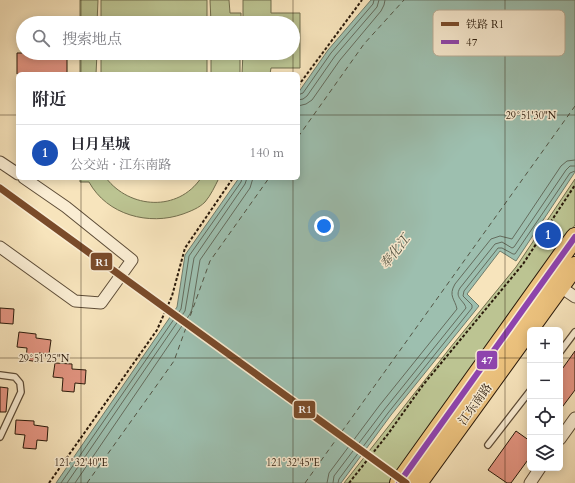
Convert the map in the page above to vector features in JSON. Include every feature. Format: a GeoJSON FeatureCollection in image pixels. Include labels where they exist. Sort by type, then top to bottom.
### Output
{"type":"FeatureCollection","features":[{"type":"Feature","properties":{"kind":"main road","name":"江东南路"},"geometry":{"type":"LineString","coordinates":[[418,483],[552,282],[575,237]]}},
{"type":"Feature","properties":{"kind":"main road","name":"江东南路"},"geometry":{"type":"LineString","coordinates":[[399,483],[552,282],[575,266]]}},
{"type":"Feature","properties":{"kind":"street"},"geometry":{"type":"LineString","coordinates":[[0,162],[16,173]]}},
{"type":"Feature","properties":{"kind":"street"},"geometry":{"type":"LineString","coordinates":[[0,247],[75,301],[101,303],[132,260],[66,206],[27,180]]}},
{"type":"Feature","properties":{"kind":"street"},"geometry":{"type":"LineString","coordinates":[[552,282],[575,298]]}},
{"type":"Feature","properties":{"kind":"street"},"geometry":{"type":"LineString","coordinates":[[563,435],[575,418]]}},
{"type":"Feature","properties":{"kind":"street"},"geometry":{"type":"LineString","coordinates":[[530,483],[538,471]]}},
{"type":"Feature","properties":{"kind":"lane"},"geometry":{"type":"LineString","coordinates":[[563,348],[575,332]]}},
{"type":"Feature","properties":{"kind":"lane"},"geometry":{"type":"LineString","coordinates":[[0,375],[15,377],[20,383],[21,392],[0,437]]}},
{"type":"Feature","properties":{"kind":"lane"},"geometry":{"type":"LineString","coordinates":[[488,445],[527,395]]}},
{"type":"Feature","properties":{"kind":"path"},"geometry":{"type":"LineString","coordinates":[[300,83],[362,0]]}},
{"type":"Feature","properties":{"kind":"path"},"geometry":{"type":"LineString","coordinates":[[49,483],[157,330],[172,296],[185,248],[232,180]]}},
{"type":"Feature","properties":{"kind":"path"},"geometry":{"type":"LineString","coordinates":[[349,483],[424,385],[524,264],[575,185]]}},
{"type":"Feature","properties":{"kind":"green space"},"geometry":{"type":"Polygon","coordinates":[[[80,0],[98,0],[97,16],[80,16],[80,0]]]}},
{"type":"Feature","properties":{"kind":"green space"},"geometry":{"type":"Polygon","coordinates":[[[101,0],[207,0],[207,16],[101,16],[101,0]]]}},
{"type":"Feature","properties":{"kind":"green space"},"geometry":{"type":"Polygon","coordinates":[[[210,0],[229,0],[230,13],[241,13],[241,16],[211,16],[210,0]]]}},
{"type":"Feature","properties":{"kind":"green space"},"geometry":{"type":"Polygon","coordinates":[[[243,0],[271,0],[271,13],[300,13],[300,16],[243,16],[243,0]]]}},
{"type":"Feature","properties":{"kind":"green space"},"geometry":{"type":"Polygon","coordinates":[[[80,60],[97,60],[96,72],[80,72],[80,60]]]}},
{"type":"Feature","properties":{"kind":"green space"},"geometry":{"type":"Polygon","coordinates":[[[101,60],[207,60],[207,72],[101,72],[101,60]]]}},
{"type":"Feature","properties":{"kind":"green space"},"geometry":{"type":"Polygon","coordinates":[[[211,60],[240,60],[240,72],[211,72],[211,60]]]}},
{"type":"Feature","properties":{"kind":"green space"},"geometry":{"type":"Polygon","coordinates":[[[243,60],[300,60],[300,68],[271,68],[270,72],[242,72],[243,60]]]}},
{"type":"Feature","properties":{"kind":"green space"},"geometry":{"type":"Polygon","coordinates":[[[575,179],[575,225],[389,483],[344,483],[516,267],[575,179]]]}},
{"type":"Feature","properties":{"kind":"green space"},"geometry":{"type":"Polygon","coordinates":[[[80,180],[108,180],[116,188],[128,196],[141,201],[154,202],[167,201],[180,197],[191,189],[199,180],[218,180],[205,202],[200,206],[183,214],[156,219],[130,215],[118,210],[106,203],[89,182],[80,182],[80,180]]]}},
{"type":"Feature","properties":{"kind":"water","name":"奉化江"},"geometry":{"type":"Polygon","coordinates":[[[371,0],[575,0],[575,172],[516,261],[500,251],[467,294],[479,306],[391,415],[341,483],[56,483],[177,307],[185,255],[238,180],[300,180],[300,90],[328,50],[371,0]]]}},
{"type":"Feature","properties":{"kind":"building"},"geometry":{"type":"Polygon","coordinates":[[[17,60],[67,60],[67,72],[17,72],[17,60]]]}},
{"type":"Feature","properties":{"kind":"building"},"geometry":{"type":"Polygon","coordinates":[[[0,308],[14,309],[13,324],[0,323],[0,308]]]}},
{"type":"Feature","properties":{"kind":"building"},"geometry":{"type":"Polygon","coordinates":[[[19,332],[36,334],[36,338],[51,340],[49,354],[39,353],[39,362],[26,360],[27,348],[17,347],[19,332]]]}},
{"type":"Feature","properties":{"kind":"building"},"geometry":{"type":"Polygon","coordinates":[[[575,351],[575,390],[563,406],[563,399],[563,368],[575,351]]]}},
{"type":"Feature","properties":{"kind":"building"},"geometry":{"type":"Polygon","coordinates":[[[55,363],[72,364],[72,369],[86,370],[85,384],[75,383],[74,392],[62,391],[63,378],[53,377],[55,363]]]}},
{"type":"Feature","properties":{"kind":"building"},"geometry":{"type":"Polygon","coordinates":[[[0,387],[8,388],[6,412],[0,412],[0,387]]]}},
{"type":"Feature","properties":{"kind":"building"},"geometry":{"type":"Polygon","coordinates":[[[16,420],[34,421],[34,425],[48,427],[47,441],[37,440],[36,449],[23,448],[25,435],[15,434],[16,420]]]}},
{"type":"Feature","properties":{"kind":"building"},"geometry":{"type":"Polygon","coordinates":[[[516,431],[527,439],[527,461],[511,483],[507,483],[488,470],[516,431]]]}},
{"type":"Feature","properties":{"kind":"ferry route"},"geometry":{"type":"LineString","coordinates":[[300,134],[364,44],[404,0]]}},
{"type":"Feature","properties":{"kind":"ferry route"},"geometry":{"type":"LineString","coordinates":[[305,483],[575,106]]}},
{"type":"Feature","properties":{"kind":"ferry route"},"geometry":{"type":"LineString","coordinates":[[87,483],[174,361],[210,261],[268,180]]}},
{"type":"Feature","properties":{"kind":"rail line","name":"R1"},"geometry":{"type":"LineString","coordinates":[[0,188],[406,483]]}},
{"type":"Feature","properties":{"kind":"transit line","name":"47"},"geometry":{"type":"LineString","coordinates":[[399,483],[575,237]]}},
{"type":"Feature","properties":{"kind":"place","name":"日月星城"},"geometry":{"type":"Point","coordinates":[548,235]}}]}
